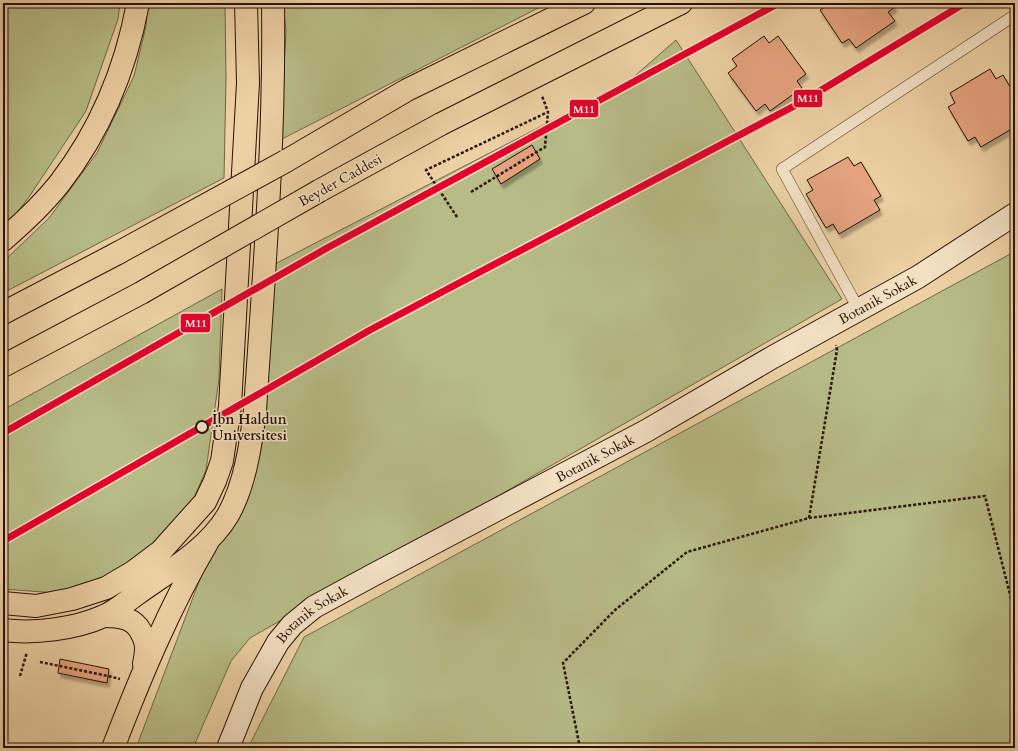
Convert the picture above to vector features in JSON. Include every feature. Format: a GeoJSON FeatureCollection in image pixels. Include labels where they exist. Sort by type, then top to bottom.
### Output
{"type":"FeatureCollection","features":[{"type":"Feature","properties":{"kind":"main road"},"geometry":{"type":"LineString","coordinates":[[3,240],[17,228],[59,184],[93,133],[106,107],[120,70],[131,38],[138,3]]}},
{"type":"Feature","properties":{"kind":"main road"},"geometry":{"type":"LineString","coordinates":[[3,603],[36,606],[72,599],[106,588],[133,572],[161,551],[205,502],[215,481],[222,461],[230,406],[248,83],[246,3]]}},
{"type":"Feature","properties":{"kind":"main road"},"geometry":{"type":"LineString","coordinates":[[3,630],[44,631],[80,624],[105,616],[197,551],[218,529],[228,515],[235,499],[245,471],[252,440],[257,379],[272,140],[274,76],[273,3]]}},
{"type":"Feature","properties":{"kind":"main road"},"geometry":{"type":"LineString","coordinates":[[3,313],[118,253],[286,161],[407,90],[584,3]]}},
{"type":"Feature","properties":{"kind":"main road","name":"Beyder Caddesi"},"geometry":{"type":"LineString","coordinates":[[3,366],[141,293],[319,191],[441,124],[681,3]]}},
{"type":"Feature","properties":{"kind":"main road","name":"Botanik Sokak"},"geometry":{"type":"LineString","coordinates":[[228,748],[252,688],[278,642],[292,625],[314,607],[646,431],[918,276],[1015,214]]}},
{"type":"Feature","properties":{"kind":"main road"},"geometry":{"type":"LineString","coordinates":[[113,748],[143,671],[186,578],[209,538]]}},
{"type":"Feature","properties":{"kind":"main road"},"geometry":{"type":"LineString","coordinates":[[105,616],[120,616],[131,620],[139,628],[146,647],[143,671]]}},
{"type":"Feature","properties":{"kind":"lane"},"geometry":{"type":"LineString","coordinates":[[858,310],[782,169],[1015,15]]}},
{"type":"Feature","properties":{"kind":"path"},"geometry":{"type":"LineString","coordinates":[[471,192],[545,147],[548,112],[534,78]]}},
{"type":"Feature","properties":{"kind":"path"},"geometry":{"type":"LineString","coordinates":[[457,218],[426,170],[548,112]]}},
{"type":"Feature","properties":{"kind":"path"},"geometry":{"type":"LineString","coordinates":[[809,518],[837,350],[830,325]]}},
{"type":"Feature","properties":{"kind":"path"},"geometry":{"type":"LineString","coordinates":[[580,748],[563,663],[615,610],[686,552],[809,518],[985,496],[1015,614]]}},
{"type":"Feature","properties":{"kind":"path"},"geometry":{"type":"LineString","coordinates":[[20,676],[34,631]]}},
{"type":"Feature","properties":{"kind":"path"},"geometry":{"type":"LineString","coordinates":[[40,662],[108,676]]}},
{"type":"Feature","properties":{"kind":"green space"},"geometry":{"type":"Polygon","coordinates":[[[3,3],[120,3],[118,19],[86,111],[29,197],[12,219],[3,227],[3,3]]]}},
{"type":"Feature","properties":{"kind":"green space"},"geometry":{"type":"Polygon","coordinates":[[[148,3],[225,3],[226,78],[224,178],[3,293],[3,262],[49,218],[97,153],[134,76],[146,26],[148,3]]]}},
{"type":"Feature","properties":{"kind":"green space"},"geometry":{"type":"Polygon","coordinates":[[[283,3],[548,3],[280,140],[286,31],[283,3]]]}},
{"type":"Feature","properties":{"kind":"green space"},"geometry":{"type":"Polygon","coordinates":[[[676,40],[842,299],[250,638],[231,661],[193,748],[136,748],[203,571],[241,489],[269,267],[629,81],[676,40]]]}},
{"type":"Feature","properties":{"kind":"green space"},"geometry":{"type":"Polygon","coordinates":[[[1014,252],[1015,748],[248,748],[304,637],[1014,252]]]}},
{"type":"Feature","properties":{"kind":"green space"},"geometry":{"type":"Polygon","coordinates":[[[222,289],[219,379],[206,470],[194,498],[164,534],[121,572],[56,593],[3,589],[3,410],[222,289]]]}},
{"type":"Feature","properties":{"kind":"building"},"geometry":{"type":"Polygon","coordinates":[[[825,3],[892,3],[895,7],[888,12],[895,21],[856,48],[849,39],[842,43],[820,10],[827,6],[825,3]]]}},
{"type":"Feature","properties":{"kind":"building"},"geometry":{"type":"Polygon","coordinates":[[[764,36],[769,43],[778,36],[806,74],[797,81],[802,88],[770,111],[765,104],[756,111],[728,73],[737,66],[732,59],[764,36]]]}},
{"type":"Feature","properties":{"kind":"building"},"geometry":{"type":"Polygon","coordinates":[[[990,69],[996,79],[1003,75],[1015,95],[1015,127],[981,147],[975,137],[968,141],[948,107],[955,103],[950,93],[990,69]]]}},
{"type":"Feature","properties":{"kind":"building"},"geometry":{"type":"Polygon","coordinates":[[[532,145],[540,159],[501,184],[492,169],[532,145]]]}},
{"type":"Feature","properties":{"kind":"building"},"geometry":{"type":"Polygon","coordinates":[[[848,157],[854,166],[861,162],[881,196],[874,200],[880,210],[839,234],[833,224],[826,228],[806,194],[813,190],[807,180],[848,157]]]}},
{"type":"Feature","properties":{"kind":"building"},"geometry":{"type":"Polygon","coordinates":[[[60,659],[109,669],[107,683],[58,673],[60,659]]]}},
{"type":"Feature","properties":{"kind":"transit line","name":"M11"},"geometry":{"type":"LineString","coordinates":[[3,433],[327,248],[779,3]]}},
{"type":"Feature","properties":{"kind":"transit line","name":"M11"},"geometry":{"type":"LineString","coordinates":[[3,541],[370,330],[800,103],[965,3]]}},
{"type":"Feature","properties":{"kind":"place","name":"İbn Haldun Üniversitesi"},"geometry":{"type":"Point","coordinates":[202,427]}}]}
